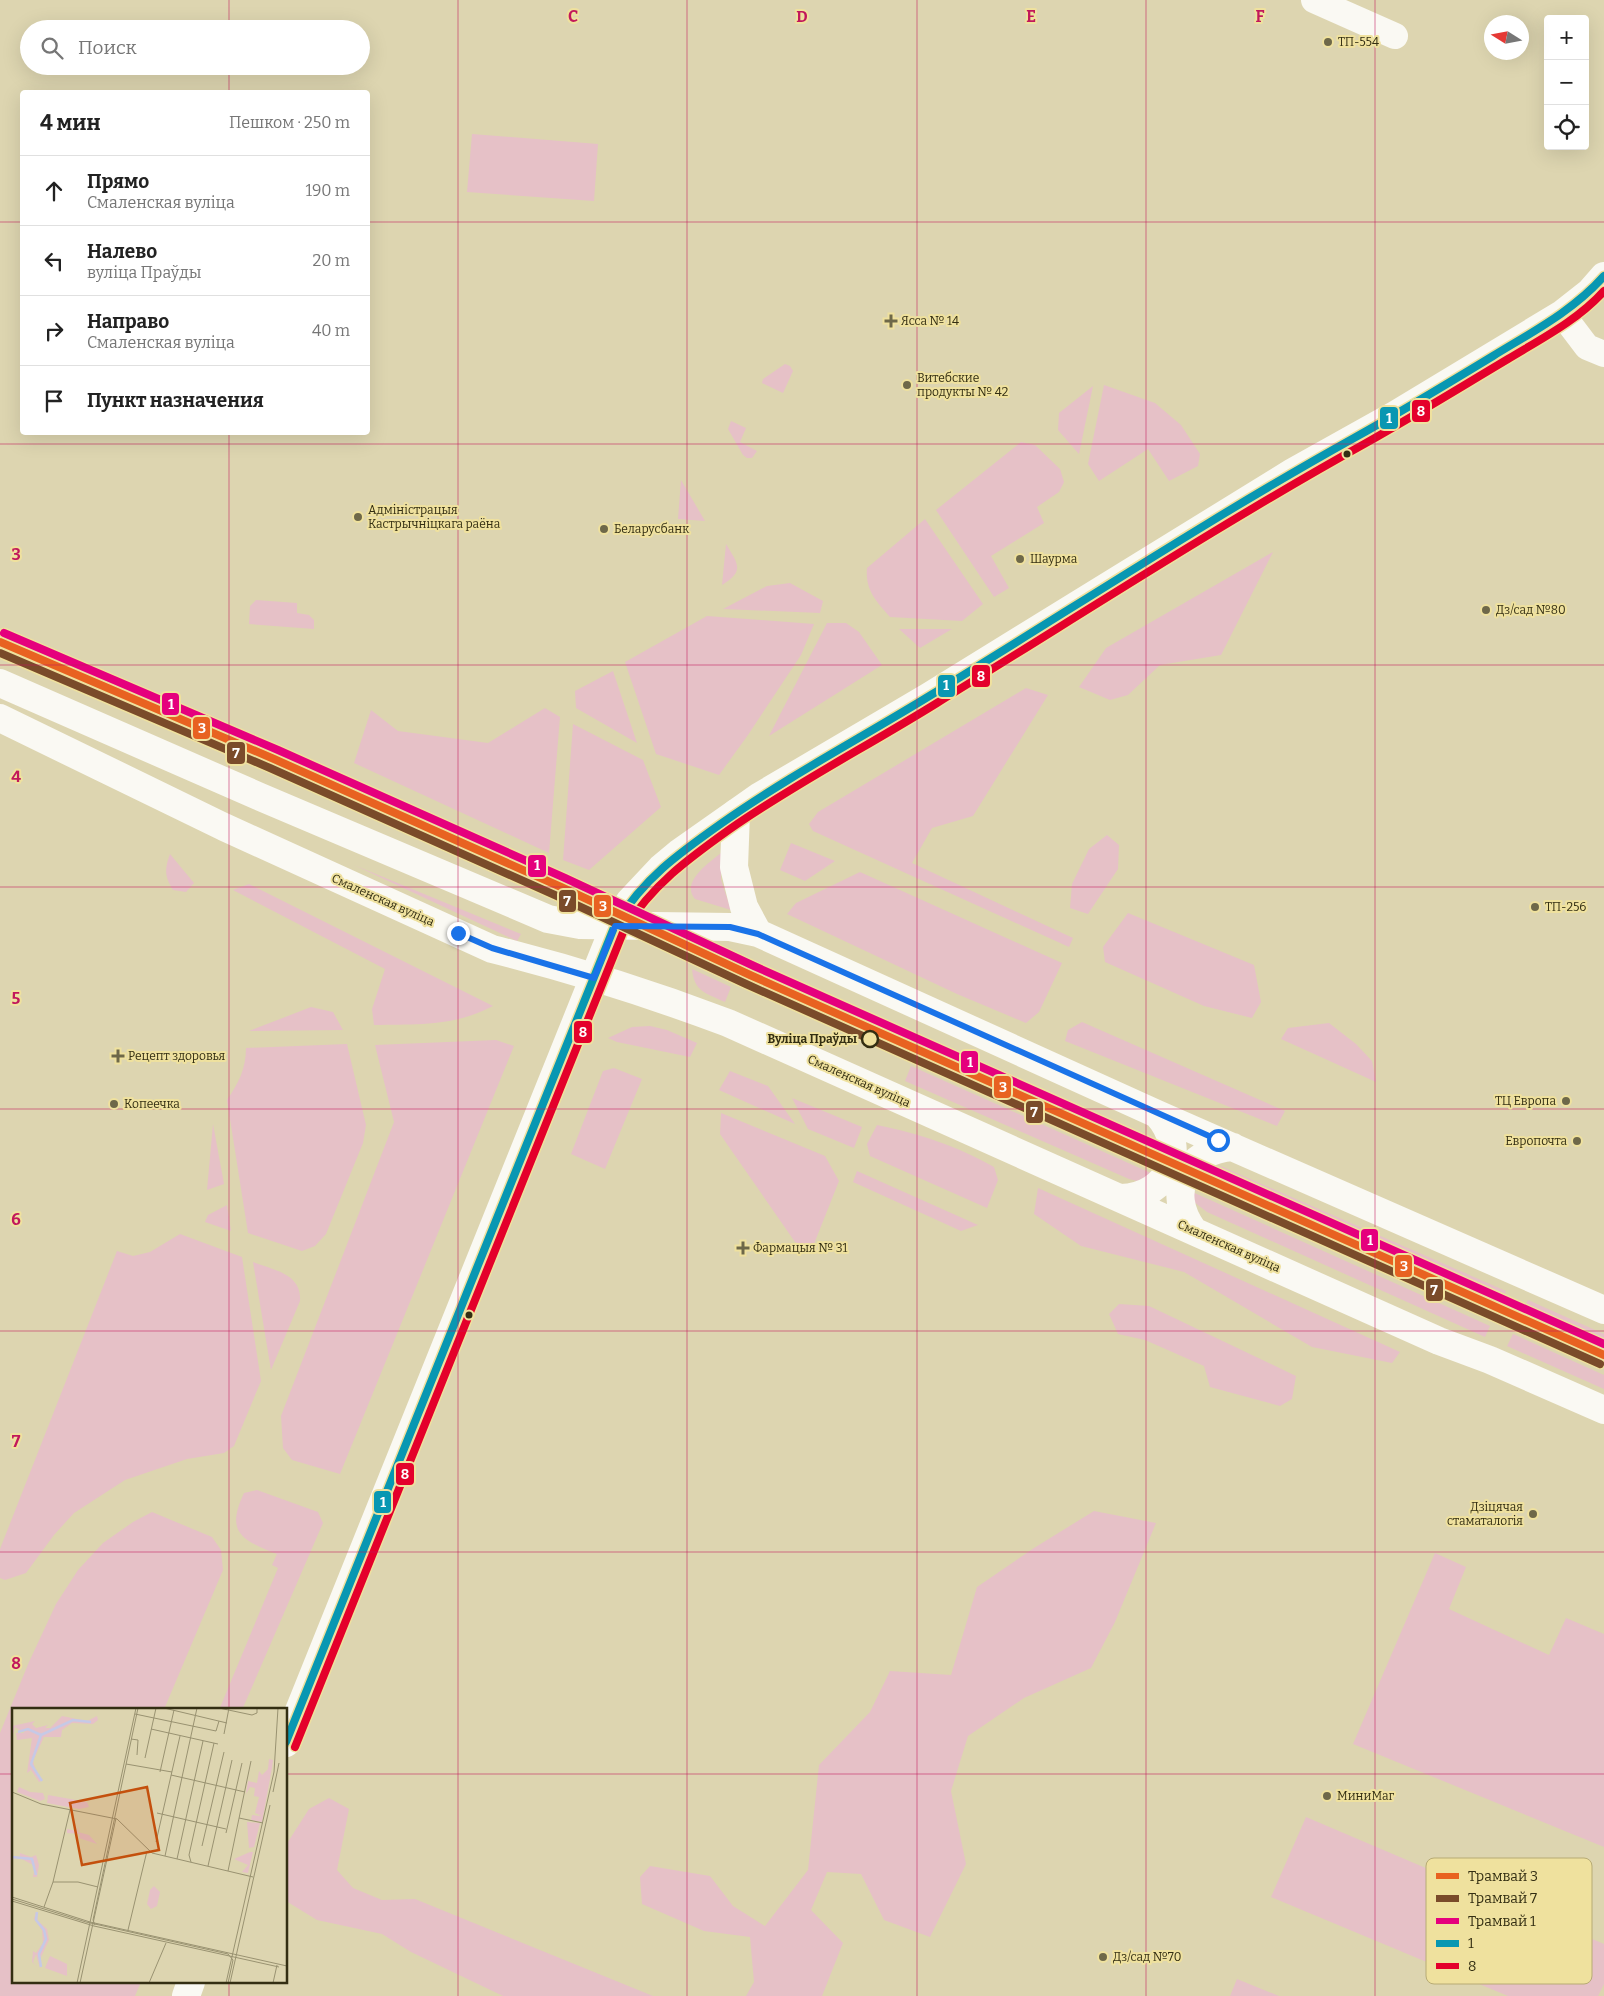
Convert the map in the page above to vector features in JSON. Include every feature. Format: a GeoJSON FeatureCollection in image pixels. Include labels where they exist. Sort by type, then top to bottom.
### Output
{"type":"FeatureCollection","features":[{"type":"Feature","properties":{"kind":"main road"},"geometry":{"type":"LineString","coordinates":[[288,1738],[615,926],[630,901],[647,880],[772,788],[953,682],[1293,472],[1395,415],[1562,314],[1590,292],[1604,276]]}},
{"type":"Feature","properties":{"kind":"main road"},"geometry":{"type":"LineString","coordinates":[[0,683],[258,796],[548,919],[580,925],[730,927],[758,934],[1157,1114],[1604,1310]]}},
{"type":"Feature","properties":{"kind":"main road","name":"Смаленская вуліца"},"geometry":{"type":"LineString","coordinates":[[0,718],[233,831],[483,944],[661,998],[728,1023],[1439,1340],[1490,1360],[1604,1410]]}},
{"type":"Feature","properties":{"kind":"main road"},"geometry":{"type":"LineString","coordinates":[[736,813],[734,867],[744,907],[758,934]]}},
{"type":"Feature","properties":{"kind":"main road"},"geometry":{"type":"LineString","coordinates":[[1121,1198],[1134,1197],[1150,1191],[1164,1179],[1170,1168],[1173,1145],[1165,1122],[1157,1114]]}},
{"type":"Feature","properties":{"kind":"main road"},"geometry":{"type":"LineString","coordinates":[[1193,1230],[1186,1220],[1180,1198],[1185,1174],[1200,1157],[1221,1148],[1233,1147]]}},
{"type":"Feature","properties":{"kind":"main road"},"geometry":{"type":"LineString","coordinates":[[186,1996],[190,1984]]}},
{"type":"Feature","properties":{"kind":"street"},"geometry":{"type":"LineString","coordinates":[[1314,0],[1395,36]]}},
{"type":"Feature","properties":{"kind":"street"},"geometry":{"type":"LineString","coordinates":[[1562,314],[1588,347],[1604,354]]}},
{"type":"Feature","properties":{"kind":"shaded area"},"geometry":{"type":"Polygon","coordinates":[[[472,134],[598,144],[594,201],[467,192],[472,134]]]}},
{"type":"Feature","properties":{"kind":"shaded area"},"geometry":{"type":"Polygon","coordinates":[[[785,364],[790,366],[793,371],[783,393],[762,383],[763,379],[785,364]]]}},
{"type":"Feature","properties":{"kind":"shaded area"},"geometry":{"type":"Polygon","coordinates":[[[1104,385],[1155,403],[1181,425],[1200,454],[1198,466],[1169,481],[1148,449],[1099,481],[1088,464],[1104,385]]]}},
{"type":"Feature","properties":{"kind":"shaded area"},"geometry":{"type":"Polygon","coordinates":[[[1093,386],[1079,454],[1058,430],[1059,413],[1093,386]]]}},
{"type":"Feature","properties":{"kind":"shaded area"},"geometry":{"type":"Polygon","coordinates":[[[731,421],[746,428],[740,442],[757,451],[752,458],[747,458],[743,455],[728,429],[731,421]]]}},
{"type":"Feature","properties":{"kind":"shaded area"},"geometry":{"type":"Polygon","coordinates":[[[1021,442],[1035,445],[1060,469],[1064,482],[1059,492],[1037,507],[1044,523],[991,556],[1009,588],[994,597],[936,510],[1021,442]]]}},
{"type":"Feature","properties":{"kind":"shaded area"},"geometry":{"type":"Polygon","coordinates":[[[681,480],[705,521],[678,519],[681,480]]]}},
{"type":"Feature","properties":{"kind":"shaded area"},"geometry":{"type":"Polygon","coordinates":[[[925,519],[983,604],[962,621],[890,617],[872,595],[868,583],[867,568],[925,519]]]}},
{"type":"Feature","properties":{"kind":"shaded area"},"geometry":{"type":"Polygon","coordinates":[[[726,544],[734,557],[737,571],[734,576],[722,585],[726,544]]]}},
{"type":"Feature","properties":{"kind":"shaded area"},"geometry":{"type":"Polygon","coordinates":[[[1273,552],[1221,655],[1160,665],[1128,695],[1110,700],[1079,687],[1106,648],[1273,552]]]}},
{"type":"Feature","properties":{"kind":"shaded area"},"geometry":{"type":"Polygon","coordinates":[[[790,583],[823,601],[820,613],[723,609],[767,586],[790,583]]]}},
{"type":"Feature","properties":{"kind":"shaded area"},"geometry":{"type":"Polygon","coordinates":[[[256,600],[297,603],[297,613],[309,615],[314,620],[314,629],[249,624],[250,606],[256,600]]]}},
{"type":"Feature","properties":{"kind":"shaded area"},"geometry":{"type":"Polygon","coordinates":[[[707,616],[814,624],[801,655],[719,775],[656,754],[625,662],[707,616]]]}},
{"type":"Feature","properties":{"kind":"shaded area"},"geometry":{"type":"Polygon","coordinates":[[[827,623],[846,623],[859,632],[882,665],[769,736],[827,623]]]}},
{"type":"Feature","properties":{"kind":"shaded area"},"geometry":{"type":"Polygon","coordinates":[[[899,629],[952,629],[920,648],[899,629]]]}},
{"type":"Feature","properties":{"kind":"shaded area"},"geometry":{"type":"Polygon","coordinates":[[[613,671],[637,743],[576,708],[575,691],[613,671]]]}},
{"type":"Feature","properties":{"kind":"shaded area"},"geometry":{"type":"Polygon","coordinates":[[[1026,688],[1048,695],[973,816],[932,828],[912,863],[1073,938],[1069,947],[813,831],[809,824],[818,812],[1026,688]]]}},
{"type":"Feature","properties":{"kind":"shaded area"},"geometry":{"type":"Polygon","coordinates":[[[545,708],[560,717],[549,853],[354,763],[371,710],[398,731],[488,743],[545,708]]]}},
{"type":"Feature","properties":{"kind":"shaded area"},"geometry":{"type":"Polygon","coordinates":[[[573,724],[643,760],[661,807],[589,870],[563,860],[573,724]]]}},
{"type":"Feature","properties":{"kind":"shaded area"},"geometry":{"type":"Polygon","coordinates":[[[1107,835],[1119,845],[1118,869],[1088,914],[1070,908],[1072,884],[1089,849],[1107,835]]]}},
{"type":"Feature","properties":{"kind":"shaded area"},"geometry":{"type":"Polygon","coordinates":[[[791,843],[835,861],[805,881],[780,870],[791,843]]]}},
{"type":"Feature","properties":{"kind":"shaded area"},"geometry":{"type":"Polygon","coordinates":[[[721,853],[721,880],[731,910],[695,899],[691,893],[691,886],[698,873],[721,853]]]}},
{"type":"Feature","properties":{"kind":"shaded area"},"geometry":{"type":"Polygon","coordinates":[[[170,854],[194,883],[186,892],[173,890],[168,881],[166,869],[170,854]]]}},
{"type":"Feature","properties":{"kind":"shaded area"},"geometry":{"type":"Polygon","coordinates":[[[354,865],[521,934],[517,941],[354,865]]]}},
{"type":"Feature","properties":{"kind":"shaded area"},"geometry":{"type":"Polygon","coordinates":[[[860,872],[1062,963],[1039,1012],[1026,1023],[957,994],[787,914],[796,903],[860,872]]]}},
{"type":"Feature","properties":{"kind":"shaded area"},"geometry":{"type":"Polygon","coordinates":[[[249,884],[493,1006],[464,1018],[449,1021],[374,1025],[372,1009],[385,969],[233,890],[249,884]]]}},
{"type":"Feature","properties":{"kind":"shaded area"},"geometry":{"type":"Polygon","coordinates":[[[1128,913],[1254,965],[1261,1002],[1252,1018],[1204,1006],[1105,962],[1103,947],[1128,913]]]}},
{"type":"Feature","properties":{"kind":"shaded area"},"geometry":{"type":"Polygon","coordinates":[[[692,969],[731,987],[725,1002],[707,994],[698,987],[693,977],[692,969]]]}},
{"type":"Feature","properties":{"kind":"shaded area"},"geometry":{"type":"Polygon","coordinates":[[[311,1007],[333,1012],[343,1030],[249,1031],[311,1007]]]}},
{"type":"Feature","properties":{"kind":"shaded area"},"geometry":{"type":"Polygon","coordinates":[[[1082,1022],[1285,1111],[1277,1126],[1065,1041],[1068,1030],[1082,1022]]]}},
{"type":"Feature","properties":{"kind":"shaded area"},"geometry":{"type":"Polygon","coordinates":[[[1329,1023],[1356,1044],[1372,1061],[1376,1082],[1281,1039],[1288,1028],[1329,1023]]]}},
{"type":"Feature","properties":{"kind":"shaded area"},"geometry":{"type":"Polygon","coordinates":[[[650,1026],[667,1030],[697,1043],[690,1057],[617,1042],[608,1038],[632,1027],[650,1026]]]}},
{"type":"Feature","properties":{"kind":"shaded area"},"geometry":{"type":"Polygon","coordinates":[[[923,1036],[1155,1138],[1160,1151],[919,1044],[923,1036]]]}},
{"type":"Feature","properties":{"kind":"shaded area"},"geometry":{"type":"Polygon","coordinates":[[[496,1040],[514,1046],[340,1474],[292,1460],[283,1448],[281,1416],[394,1122],[375,1045],[496,1040]]]}},
{"type":"Feature","properties":{"kind":"shaded area"},"geometry":{"type":"Polygon","coordinates":[[[347,1044],[366,1125],[363,1143],[326,1234],[315,1246],[302,1251],[248,1233],[227,1100],[241,1076],[245,1063],[246,1048],[347,1044]]]}},
{"type":"Feature","properties":{"kind":"shaded area"},"geometry":{"type":"Polygon","coordinates":[[[911,1066],[1153,1174],[1137,1181],[1129,1179],[905,1081],[911,1066]]]}},
{"type":"Feature","properties":{"kind":"shaded area"},"geometry":{"type":"Polygon","coordinates":[[[614,1068],[642,1079],[605,1169],[571,1154],[603,1071],[614,1068]]]}},
{"type":"Feature","properties":{"kind":"shaded area"},"geometry":{"type":"Polygon","coordinates":[[[730,1071],[768,1086],[795,1124],[719,1090],[730,1071]]]}},
{"type":"Feature","properties":{"kind":"shaded area"},"geometry":{"type":"Polygon","coordinates":[[[792,1098],[862,1127],[854,1148],[808,1129],[792,1098]]]}},
{"type":"Feature","properties":{"kind":"shaded area"},"geometry":{"type":"Polygon","coordinates":[[[721,1113],[825,1156],[839,1181],[812,1249],[795,1242],[720,1134],[721,1113]]]}},
{"type":"Feature","properties":{"kind":"shaded area"},"geometry":{"type":"Polygon","coordinates":[[[213,1124],[224,1184],[207,1190],[213,1124]]]}},
{"type":"Feature","properties":{"kind":"shaded area"},"geometry":{"type":"Polygon","coordinates":[[[877,1125],[937,1141],[965,1152],[994,1167],[998,1180],[987,1208],[870,1156],[867,1144],[877,1125]]]}},
{"type":"Feature","properties":{"kind":"shaded area"},"geometry":{"type":"Polygon","coordinates":[[[1209,1165],[1223,1167],[1506,1291],[1502,1301],[1199,1169],[1209,1165]]]}},
{"type":"Feature","properties":{"kind":"shaded area"},"geometry":{"type":"Polygon","coordinates":[[[857,1171],[978,1225],[961,1231],[853,1182],[857,1171]]]}},
{"type":"Feature","properties":{"kind":"shaded area"},"geometry":{"type":"Polygon","coordinates":[[[1038,1188],[1400,1352],[1392,1363],[1312,1347],[1184,1272],[1081,1246],[1034,1214],[1038,1188]]]}},
{"type":"Feature","properties":{"kind":"shaded area"},"geometry":{"type":"Polygon","coordinates":[[[1188,1190],[1490,1326],[1485,1337],[1207,1212],[1194,1202],[1188,1190]]]}},
{"type":"Feature","properties":{"kind":"shaded area"},"geometry":{"type":"Polygon","coordinates":[[[227,1205],[231,1231],[205,1222],[208,1215],[227,1205]]]}},
{"type":"Feature","properties":{"kind":"shaded area"},"geometry":{"type":"Polygon","coordinates":[[[180,1234],[242,1257],[261,1381],[234,1446],[224,1453],[187,1459],[125,1480],[74,1513],[54,1535],[26,1573],[5,1580],[0,1578],[0,1549],[117,1251],[133,1256],[150,1252],[180,1234]]]}},
{"type":"Feature","properties":{"kind":"shaded area"},"geometry":{"type":"Polygon","coordinates":[[[253,1262],[285,1274],[292,1279],[299,1292],[300,1301],[271,1370],[253,1262]]]}},
{"type":"Feature","properties":{"kind":"shaded area"},"geometry":{"type":"Polygon","coordinates":[[[1528,1300],[1604,1334],[1604,1346],[1523,1311],[1528,1300]]]}},
{"type":"Feature","properties":{"kind":"shaded area"},"geometry":{"type":"Polygon","coordinates":[[[1119,1304],[1149,1306],[1296,1376],[1292,1399],[1280,1406],[1210,1387],[1204,1366],[1145,1340],[1118,1334],[1109,1314],[1119,1304]]]}},
{"type":"Feature","properties":{"kind":"shaded area"},"geometry":{"type":"Polygon","coordinates":[[[1513,1334],[1604,1375],[1604,1389],[1507,1346],[1513,1334]]]}},
{"type":"Feature","properties":{"kind":"shaded area"},"geometry":{"type":"Polygon","coordinates":[[[257,1490],[318,1512],[323,1523],[243,1708],[220,1708],[278,1568],[272,1565],[277,1554],[254,1544],[240,1533],[236,1517],[244,1493],[257,1490]]]}},
{"type":"Feature","properties":{"kind":"shaded area"},"geometry":{"type":"Polygon","coordinates":[[[1094,1511],[1156,1523],[1115,1622],[1091,1668],[1024,1698],[968,1736],[951,1791],[966,1864],[930,1937],[884,1920],[861,1874],[827,1872],[811,1910],[843,1943],[822,1996],[746,1996],[754,1982],[750,1937],[704,1931],[642,1904],[640,1877],[650,1866],[710,1876],[733,1906],[765,1926],[808,1870],[819,1765],[870,1712],[890,1671],[951,1675],[977,1587],[1034,1548],[1094,1511]]]}},
{"type":"Feature","properties":{"kind":"shaded area"},"geometry":{"type":"Polygon","coordinates":[[[152,1512],[212,1537],[221,1550],[223,1570],[165,1707],[167,1708],[12,1708],[12,1984],[140,1984],[135,1996],[0,1996],[0,1733],[29,1662],[56,1604],[78,1570],[103,1543],[133,1522],[152,1512]]]}},
{"type":"Feature","properties":{"kind":"shaded area"},"geometry":{"type":"Polygon","coordinates":[[[1435,1553],[1466,1567],[1449,1609],[1549,1655],[1566,1618],[1604,1634],[1604,1847],[1353,1744],[1435,1553]]]}},
{"type":"Feature","properties":{"kind":"shaded area"},"geometry":{"type":"Polygon","coordinates":[[[329,1798],[349,1809],[337,1870],[353,1888],[382,1900],[415,1899],[653,1996],[503,1996],[411,1952],[382,1934],[317,1920],[288,1902],[288,1842],[309,1809],[329,1798]]]}},
{"type":"Feature","properties":{"kind":"shaded area"},"geometry":{"type":"Polygon","coordinates":[[[1306,1817],[1426,1868],[1426,1962],[1271,1897],[1306,1817]]]}},
{"type":"Feature","properties":{"kind":"shaded area"},"geometry":{"type":"Polygon","coordinates":[[[1592,1939],[1604,1944],[1604,1984],[1598,1996],[1508,1996],[1479,1984],[1592,1984],[1592,1939]]]}},
{"type":"Feature","properties":{"kind":"shaded area"},"geometry":{"type":"Polygon","coordinates":[[[1237,1979],[1279,1996],[1230,1996],[1237,1979]]]}},
{"type":"Feature","properties":{"kind":"tram line","name":"1"},"geometry":{"type":"LineString","coordinates":[[4,633],[278,750],[565,878],[754,966],[1604,1344]]}},
{"type":"Feature","properties":{"kind":"tram line","name":"3"},"geometry":{"type":"LineString","coordinates":[[0,642],[274,759],[561,887],[750,975],[1604,1355]]}},
{"type":"Feature","properties":{"kind":"tram line","name":"7"},"geometry":{"type":"LineString","coordinates":[[0,653],[270,768],[557,896],[746,984],[1600,1364]]}},
{"type":"Feature","properties":{"kind":"transit line","name":"1"},"geometry":{"type":"LineString","coordinates":[[288,1737],[615,925],[626,908],[650,880],[691,845],[773,789],[931,695],[1141,564],[1300,468],[1407,408],[1537,329],[1579,300],[1604,276]]}},
{"type":"Feature","properties":{"kind":"transit line","name":"8"},"geometry":{"type":"LineString","coordinates":[[295,1747],[624,930],[646,899],[700,851],[780,796],[911,719],[1257,506],[1546,336],[1583,311],[1604,291]]}},
{"type":"Feature","properties":{"kind":"place","name":"ТП-554"},"geometry":{"type":"Point","coordinates":[1328,42]}},
{"type":"Feature","properties":{"kind":"place","name":"Ясса № 14"},"geometry":{"type":"Point","coordinates":[891,321]}},
{"type":"Feature","properties":{"kind":"place","name":"Витебские продукты № 42"},"geometry":{"type":"Point","coordinates":[907,385]}},
{"type":"Feature","properties":{"kind":"place","name":"Адміністрацыя Кастрычніцкага раёна"},"geometry":{"type":"Point","coordinates":[358,517]}},
{"type":"Feature","properties":{"kind":"place","name":"Беларусбанк"},"geometry":{"type":"Point","coordinates":[604,529]}},
{"type":"Feature","properties":{"kind":"place","name":"Шаурма"},"geometry":{"type":"Point","coordinates":[1020,559]}},
{"type":"Feature","properties":{"kind":"place","name":"Дз/сад №80"},"geometry":{"type":"Point","coordinates":[1486,610]}},
{"type":"Feature","properties":{"kind":"place","name":"ТП-256"},"geometry":{"type":"Point","coordinates":[1535,907]}},
{"type":"Feature","properties":{"kind":"place","name":"Вуліца Праўды"},"geometry":{"type":"Point","coordinates":[870,1039]}},
{"type":"Feature","properties":{"kind":"place","name":"Рецепт здоровья"},"geometry":{"type":"Point","coordinates":[118,1056]}},
{"type":"Feature","properties":{"kind":"place","name":"ТЦ Европа"},"geometry":{"type":"Point","coordinates":[1566,1101]}},
{"type":"Feature","properties":{"kind":"place","name":"Копеечка"},"geometry":{"type":"Point","coordinates":[114,1104]}},
{"type":"Feature","properties":{"kind":"place","name":"Европочта"},"geometry":{"type":"Point","coordinates":[1577,1141]}},
{"type":"Feature","properties":{"kind":"place","name":"Фармацыя № 31"},"geometry":{"type":"Point","coordinates":[743,1248]}},
{"type":"Feature","properties":{"kind":"place","name":"Дзіцячая стаматалогія"},"geometry":{"type":"Point","coordinates":[1533,1514]}},
{"type":"Feature","properties":{"kind":"place","name":"МиниМаг"},"geometry":{"type":"Point","coordinates":[1327,1796]}},
{"type":"Feature","properties":{"kind":"place","name":"Дз/сад №70"},"geometry":{"type":"Point","coordinates":[1103,1957]}},
{"type":"Feature","properties":{"kind":"route"},"geometry":{"type":"LineString","coordinates":[[458,933],[492,948],[594,978],[615,926],[730,927],[758,934],[1218,1140]]}}]}
